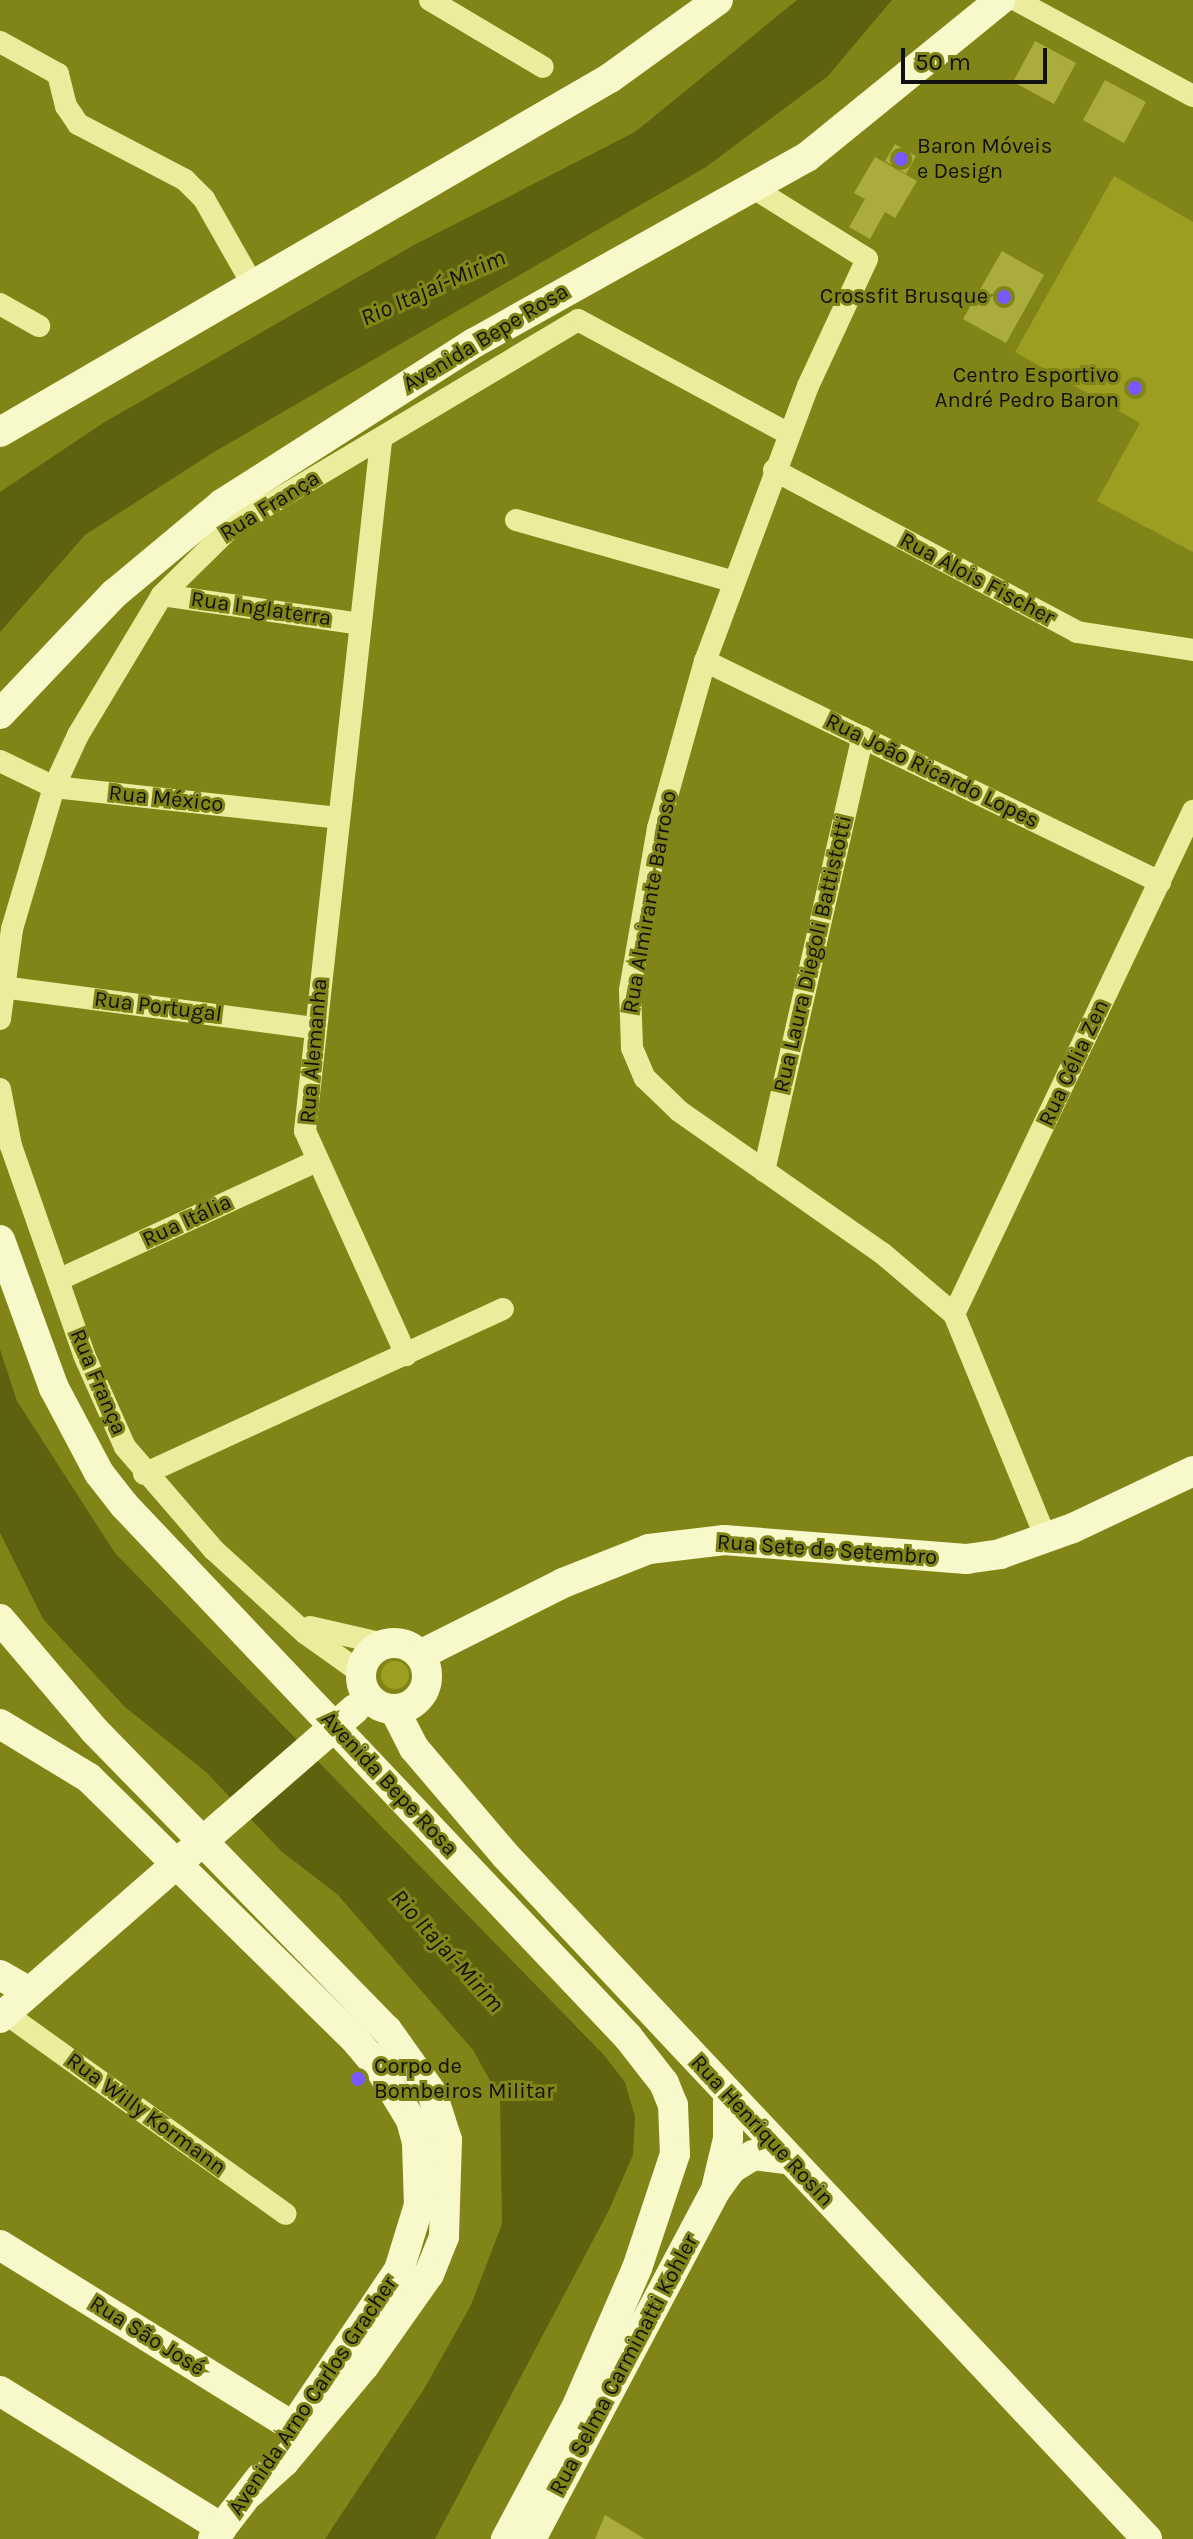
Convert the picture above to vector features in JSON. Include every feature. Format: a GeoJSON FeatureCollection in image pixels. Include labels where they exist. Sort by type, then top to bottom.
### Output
{"type":"FeatureCollection","features":[{"type":"Feature","properties":{"kind":"main road"},"geometry":{"type":"LineString","coordinates":[[0,432],[610,78],[718,0]]}},
{"type":"Feature","properties":{"kind":"main road","name":"Avenida Bepe Rosa"},"geometry":{"type":"LineString","coordinates":[[0,714],[114,594],[222,504],[559,293],[755,189],[848,128],[1000,0]]}},
{"type":"Feature","properties":{"kind":"main road","name":"Avenida Bepe Rosa"},"geometry":{"type":"LineString","coordinates":[[0,1240],[54,1388],[99,1473],[124,1505],[628,2037],[664,2083],[676,2134],[671,2175],[637,2268],[603,2340],[577,2406],[506,2539]]}},
{"type":"Feature","properties":{"kind":"main road","name":"Rua Sete de Setembro"},"geometry":{"type":"LineString","coordinates":[[420,1655],[563,1583],[649,1549],[724,1540],[966,1559],[1046,1538],[1193,1471]]}},
{"type":"Feature","properties":{"kind":"main road"},"geometry":{"type":"LineString","coordinates":[[0,1619],[94,1730],[387,2030],[432,2093],[447,2140],[444,2237],[429,2274],[364,2366],[284,2462],[250,2493]]}},
{"type":"Feature","properties":{"kind":"main road"},"geometry":{"type":"LineString","coordinates":[[2,2015],[369,1697],[414,1703],[426,1685],[420,1655],[404,1644],[384,1644],[368,1655],[369,1697]]}},
{"type":"Feature","properties":{"kind":"main road","name":"Rua Henrique Rosin"},"geometry":{"type":"LineString","coordinates":[[369,1697],[403,1732],[443,1786],[728,2095],[1147,2539]]}},
{"type":"Feature","properties":{"kind":"main road","name":"Avenida Arno Carlos Gracher"},"geometry":{"type":"LineString","coordinates":[[0,1724],[89,1778],[182,1859],[353,2037],[401,2100],[417,2143],[419,2205],[399,2270],[250,2493],[218,2534]]}},
{"type":"Feature","properties":{"kind":"main road"},"geometry":{"type":"LineString","coordinates":[[0,1975],[29,1992]]}},
{"type":"Feature","properties":{"kind":"main road","name":"Rua Selma Carminatti Kohler"},"geometry":{"type":"LineString","coordinates":[[716,2190],[728,2139],[728,2095]]}},
{"type":"Feature","properties":{"kind":"main road","name":"Rua Selma Carminatti Kohler"},"geometry":{"type":"LineString","coordinates":[[531,2539],[716,2190],[731,2169],[753,2155],[788,2159]]}},
{"type":"Feature","properties":{"kind":"main road","name":"Rua São José"},"geometry":{"type":"LineString","coordinates":[[0,2245],[293,2427]]}},
{"type":"Feature","properties":{"kind":"main road","name":"Avenida Bepe Rosa"},"geometry":{"type":"LineString","coordinates":[[486,2539],[603,2340]]}},
{"type":"Feature","properties":{"kind":"main road"},"geometry":{"type":"LineString","coordinates":[[0,2391],[218,2534]]}},
{"type":"Feature","properties":{"kind":"main road"},"geometry":{"type":"LineString","coordinates":[[506,2539],[531,2515],[583,2439]]}},
{"type":"Feature","properties":{"kind":"main road"},"geometry":{"type":"LineString","coordinates":[[494,2539],[514,2494]]}},
{"type":"Feature","properties":{"kind":"street"},"geometry":{"type":"LineString","coordinates":[[430,0],[543,67]]}},
{"type":"Feature","properties":{"kind":"street"},"geometry":{"type":"LineString","coordinates":[[1016,0],[1193,96]]}},
{"type":"Feature","properties":{"kind":"street"},"geometry":{"type":"LineString","coordinates":[[0,42],[58,74],[66,106],[78,124],[185,180],[204,199],[254,287]]}},
{"type":"Feature","properties":{"kind":"street","name":"Rua Almirante Barroso"},"geometry":{"type":"LineString","coordinates":[[755,189],[867,259],[774,470],[731,581],[705,661],[658,828],[630,990],[629,1033],[636,1064],[657,1092],[894,1262],[954,1314],[1046,1538]]}},
{"type":"Feature","properties":{"kind":"street"},"geometry":{"type":"LineString","coordinates":[[0,304],[39,326]]}},
{"type":"Feature","properties":{"kind":"street","name":"Rua França"},"geometry":{"type":"LineString","coordinates":[[0,1019],[12,929],[54,787],[78,735],[162,595],[231,527],[381,441],[578,320],[789,434]]}},
{"type":"Feature","properties":{"kind":"street","name":"Rua Alemanha"},"geometry":{"type":"LineString","coordinates":[[381,441],[305,1117],[315,1162],[406,1355]]}},
{"type":"Feature","properties":{"kind":"street","name":"Rua Alois Fischer"},"geometry":{"type":"LineString","coordinates":[[774,470],[1077,632],[1193,650]]}},
{"type":"Feature","properties":{"kind":"street"},"geometry":{"type":"LineString","coordinates":[[516,520],[731,581]]}},
{"type":"Feature","properties":{"kind":"street","name":"Rua Inglaterra"},"geometry":{"type":"LineString","coordinates":[[162,595],[360,624]]}},
{"type":"Feature","properties":{"kind":"street","name":"Rua João Ricardo Lopes"},"geometry":{"type":"LineString","coordinates":[[705,661],[1160,882]]}},
{"type":"Feature","properties":{"kind":"street","name":"Rua Laura Diegoli Battistotti"},"geometry":{"type":"LineString","coordinates":[[764,1171],[863,737]]}},
{"type":"Feature","properties":{"kind":"street","name":"Rua México"},"geometry":{"type":"LineString","coordinates":[[0,761],[54,787],[338,818]]}},
{"type":"Feature","properties":{"kind":"street","name":"Rua Célia Zen"},"geometry":{"type":"LineString","coordinates":[[954,1314],[1193,811]]}},
{"type":"Feature","properties":{"kind":"street","name":"Rua Portugal"},"geometry":{"type":"LineString","coordinates":[[2,987],[315,1028]]}},
{"type":"Feature","properties":{"kind":"street","name":"Rua França"},"geometry":{"type":"LineString","coordinates":[[0,1089],[11,1146],[99,1393],[144,1474],[214,1550],[369,1697]]}},
{"type":"Feature","properties":{"kind":"street","name":"Rua Itália"},"geometry":{"type":"LineString","coordinates":[[58,1280],[315,1162]]}},
{"type":"Feature","properties":{"kind":"street"},"geometry":{"type":"LineString","coordinates":[[144,1474],[503,1309]]}},
{"type":"Feature","properties":{"kind":"street","name":"Rua França"},"geometry":{"type":"LineString","coordinates":[[290,1620],[338,1637],[384,1644]]}},
{"type":"Feature","properties":{"kind":"street","name":"Rua Willy Kormann"},"geometry":{"type":"LineString","coordinates":[[2,2015],[286,2214]]}},
{"type":"Feature","properties":{"kind":"shaded area","name":"Centro Esportivo André Pedro Baron"},"geometry":{"type":"Polygon","coordinates":[[[1114,176],[1193,222],[1193,552],[1097,501],[1140,423],[1015,352],[1114,176]]]}},
{"type":"Feature","properties":{"kind":"shaded area"},"geometry":{"type":"Polygon","coordinates":[[[395,1661],[405,1665],[409,1675],[405,1685],[395,1689],[385,1685],[381,1675],[385,1665],[395,1661]]]}},
{"type":"Feature","properties":{"kind":"water","name":"Rio Itajaí-Mirim"},"geometry":{"type":"Polygon","coordinates":[[[797,0],[892,0],[828,76],[706,167],[214,452],[85,535],[0,632],[0,492],[103,423],[414,245],[635,132],[797,0]]]}},
{"type":"Feature","properties":{"kind":"water","name":"Rio Itajaí-Mirim"},"geometry":{"type":"Polygon","coordinates":[[[0,1349],[17,1401],[115,1553],[603,2054],[625,2082],[635,2117],[633,2155],[609,2210],[435,2539],[325,2539],[424,2389],[471,2305],[502,2224],[500,2099],[473,2050],[337,1894],[282,1852],[206,1772],[125,1707],[43,1619],[0,1533],[0,1349]]]}},
{"type":"Feature","properties":{"kind":"building"},"geometry":{"type":"Polygon","coordinates":[[[1035,41],[1076,63],[1054,104],[1013,82],[1035,41]]]}},
{"type":"Feature","properties":{"kind":"building"},"geometry":{"type":"Polygon","coordinates":[[[1105,80],[1146,102],[1124,143],[1083,120],[1105,80]]]}},
{"type":"Feature","properties":{"kind":"building","name":"Baron Móveis e Design"},"geometry":{"type":"Polygon","coordinates":[[[895,144],[916,156],[906,174],[885,161],[895,144]]]}},
{"type":"Feature","properties":{"kind":"building"},"geometry":{"type":"Polygon","coordinates":[[[875,157],[917,181],[895,218],[885,212],[870,239],[849,227],[865,199],[854,193],[875,157]]]}},
{"type":"Feature","properties":{"kind":"building","name":"Crossfit Brusque"},"geometry":{"type":"Polygon","coordinates":[[[1002,251],[1044,275],[1006,343],[963,319],[1002,251]]]}},
{"type":"Feature","properties":{"kind":"building"},"geometry":{"type":"Polygon","coordinates":[[[605,2515],[645,2539],[595,2539],[605,2515]]]}},
{"type":"Feature","properties":{"kind":"place","name":"Baron Móveis e Design"},"geometry":{"type":"Point","coordinates":[901,159]}},
{"type":"Feature","properties":{"kind":"place","name":"Crossfit Brusque"},"geometry":{"type":"Point","coordinates":[1004,297]}},
{"type":"Feature","properties":{"kind":"place","name":"Centro Esportivo André Pedro Baron"},"geometry":{"type":"Point","coordinates":[1135,388]}},
{"type":"Feature","properties":{"kind":"place","name":"Corpo de Bombeiros Militar"},"geometry":{"type":"Point","coordinates":[358,2079]}}]}
